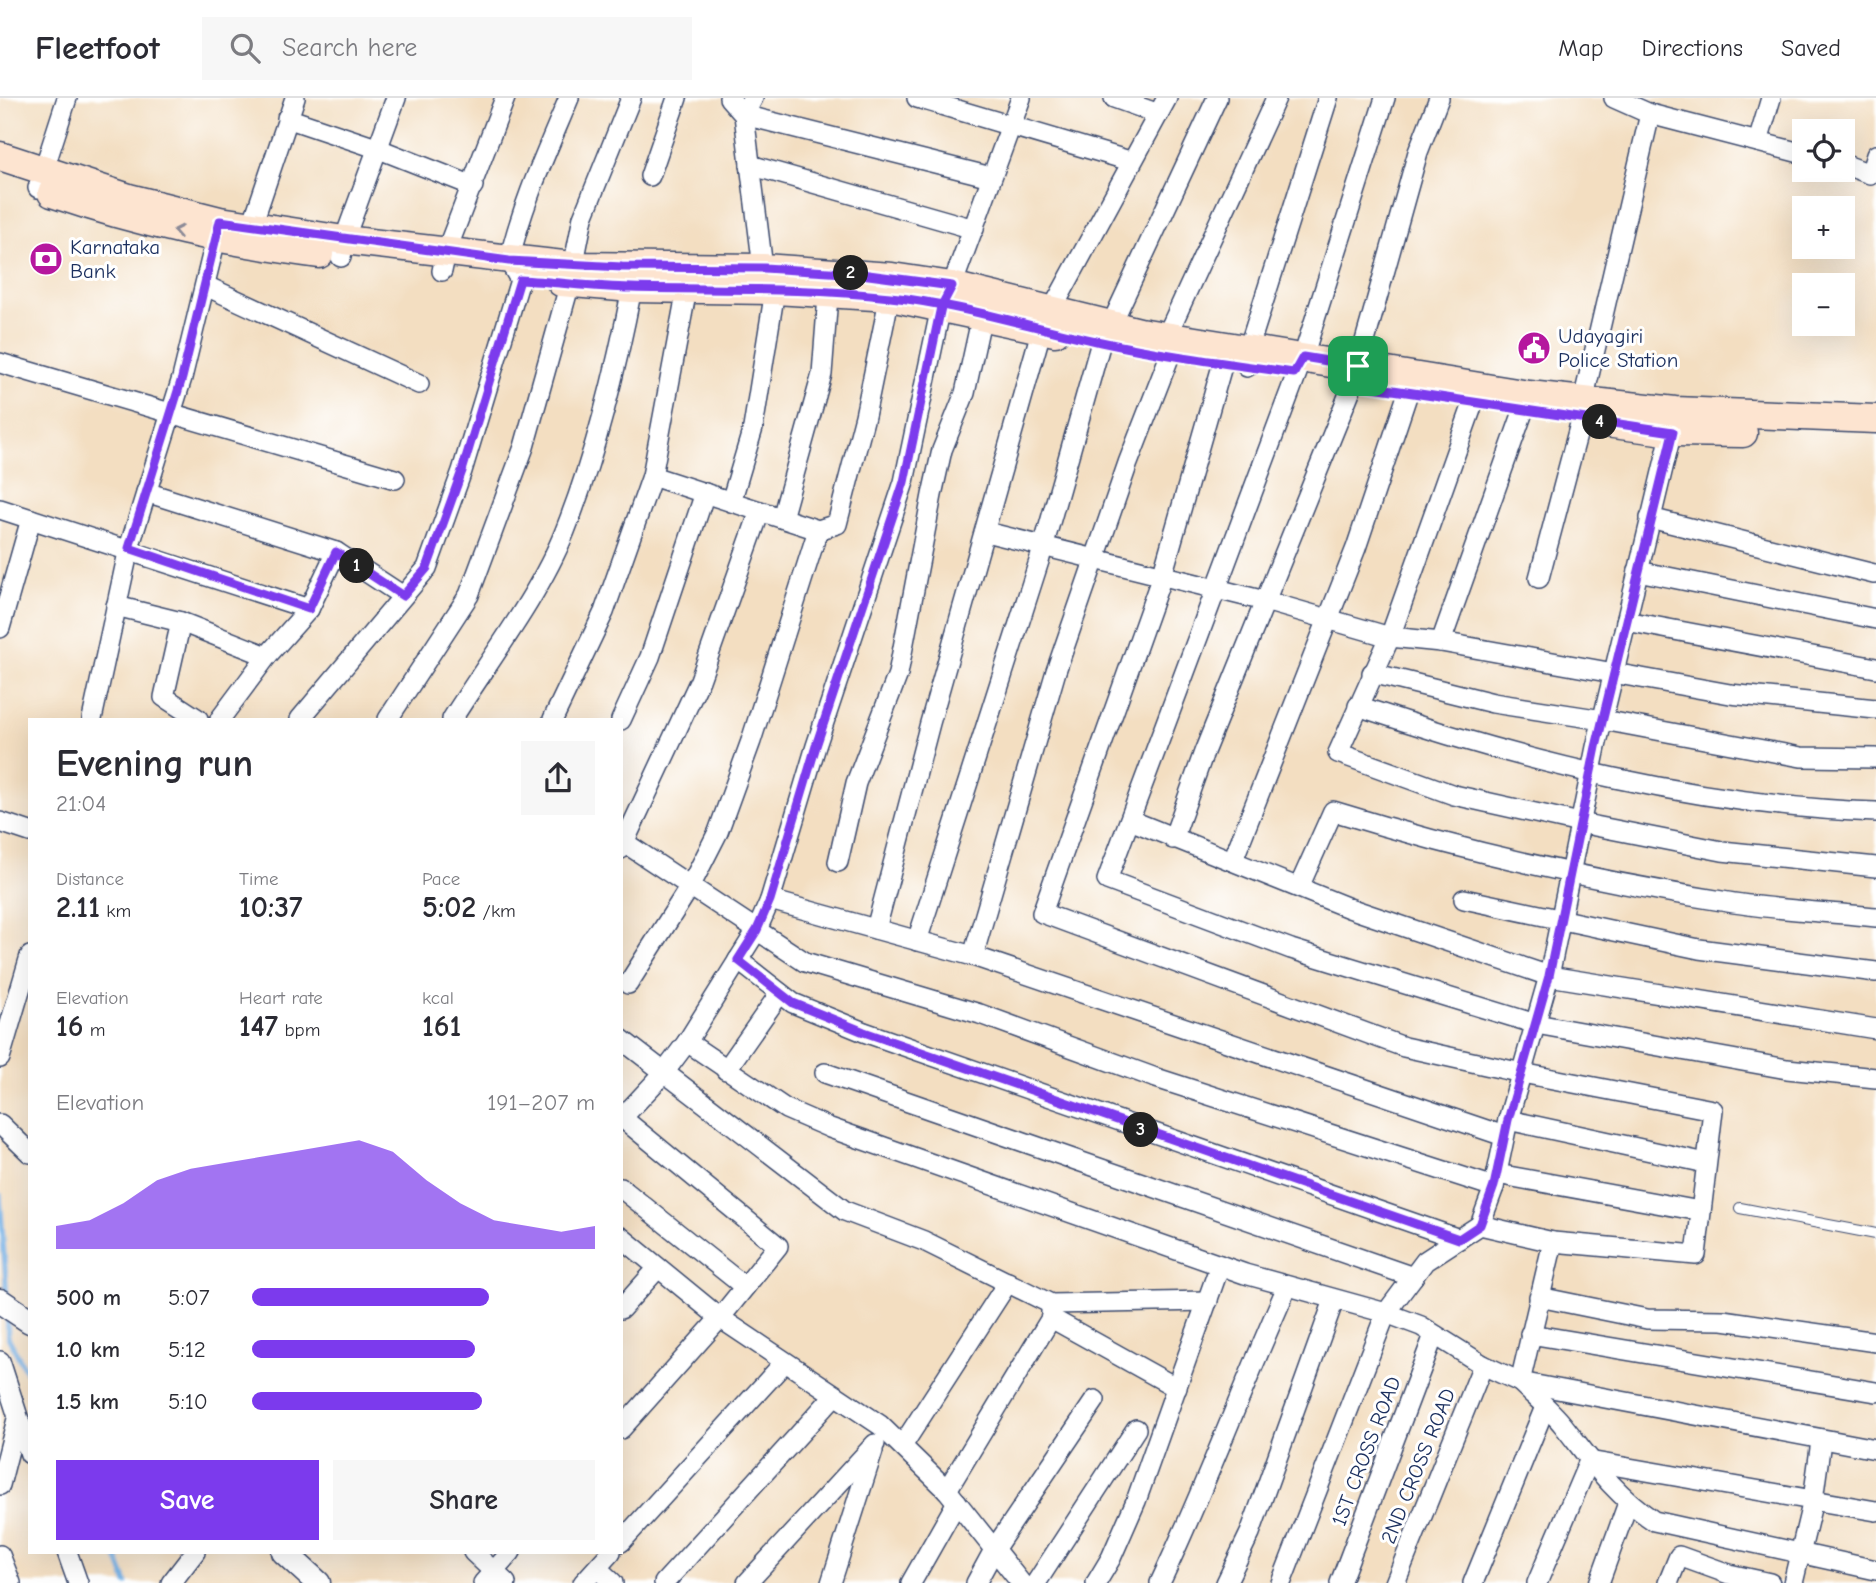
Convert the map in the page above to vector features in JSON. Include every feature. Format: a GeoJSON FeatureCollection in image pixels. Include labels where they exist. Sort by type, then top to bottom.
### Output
{"type":"FeatureCollection","features":[{"type":"Feature","properties":{"kind":"main road"},"geometry":{"type":"LineString","coordinates":[[0,156],[40,179],[125,218],[515,270],[627,278],[769,279],[892,287],[946,296],[1106,334],[1527,403],[1674,421],[1876,436]]}},
{"type":"Feature","properties":{"kind":"main road"},"geometry":{"type":"LineString","coordinates":[[0,176],[40,179]]}},
{"type":"Feature","properties":{"kind":"main road"},"geometry":{"type":"LineString","coordinates":[[1674,421],[1876,419]]}},
{"type":"Feature","properties":{"kind":"street"},"geometry":{"type":"LineString","coordinates":[[40,179],[67,98]]}},
{"type":"Feature","properties":{"kind":"street"},"geometry":{"type":"LineString","coordinates":[[248,234],[295,98]]}},
{"type":"Feature","properties":{"kind":"street"},"geometry":{"type":"LineString","coordinates":[[343,248],[396,98]]}},
{"type":"Feature","properties":{"kind":"street"},"geometry":{"type":"LineString","coordinates":[[444,262],[505,98]]}},
{"type":"Feature","properties":{"kind":"street"},"geometry":{"type":"LineString","coordinates":[[301,718],[427,568],[462,471],[515,270],[527,197],[569,98]]}},
{"type":"Feature","properties":{"kind":"street"},"geometry":{"type":"LineString","coordinates":[[389,718],[469,595],[524,447],[571,274],[583,217],[631,98]]}},
{"type":"Feature","properties":{"kind":"street"},"geometry":{"type":"LineString","coordinates":[[650,176],[671,108],[677,98]]}},
{"type":"Feature","properties":{"kind":"street"},"geometry":{"type":"LineString","coordinates":[[729,98],[748,107],[991,177]]}},
{"type":"Feature","properties":{"kind":"street"},"geometry":{"type":"LineString","coordinates":[[917,98],[1130,161]]}},
{"type":"Feature","properties":{"kind":"street"},"geometry":{"type":"LineString","coordinates":[[623,1117],[663,1074],[687,1042],[757,930],[770,900],[816,746],[904,482],[946,296],[974,229],[1021,98]]}},
{"type":"Feature","properties":{"kind":"street"},"geometry":{"type":"LineString","coordinates":[[876,929],[930,723],[1046,320],[1130,161],[1163,106],[1114,98]]}},
{"type":"Feature","properties":{"kind":"street"},"geometry":{"type":"LineString","coordinates":[[917,941],[1042,548],[1106,334],[1217,98]]}},
{"type":"Feature","properties":{"kind":"street"},"geometry":{"type":"LineString","coordinates":[[973,956],[1056,671],[1168,345],[1276,98]]}},
{"type":"Feature","properties":{"kind":"street"},"geometry":{"type":"LineString","coordinates":[[1328,98],[1042,913],[1404,1047],[1713,1110],[1696,1255],[1553,1242],[1480,1225]]}},
{"type":"Feature","properties":{"kind":"street"},"geometry":{"type":"LineString","coordinates":[[1385,98],[1299,365],[1107,880],[1291,949],[1536,1024],[1787,1069],[1876,1078]]}},
{"type":"Feature","properties":{"kind":"street"},"geometry":{"type":"LineString","coordinates":[[1173,839],[1355,375],[1418,152],[1439,98]]}},
{"type":"Feature","properties":{"kind":"street"},"geometry":{"type":"LineString","coordinates":[[1614,98],[1792,151]]}},
{"type":"Feature","properties":{"kind":"street"},"geometry":{"type":"LineString","coordinates":[[1758,142],[1771,98]]}},
{"type":"Feature","properties":{"kind":"street"},"geometry":{"type":"LineString","coordinates":[[731,502],[753,428],[769,279],[750,165],[748,107]]}},
{"type":"Feature","properties":{"kind":"street"},"geometry":{"type":"LineString","coordinates":[[1539,578],[1582,411],[1642,107]]}},
{"type":"Feature","properties":{"kind":"street"},"geometry":{"type":"LineString","coordinates":[[286,118],[379,149],[473,186]]}},
{"type":"Feature","properties":{"kind":"street"},"geometry":{"type":"LineString","coordinates":[[1855,168],[1870,174],[1876,155]]}},
{"type":"Feature","properties":{"kind":"street"},"geometry":{"type":"LineString","coordinates":[[750,165],[974,229]]}},
{"type":"Feature","properties":{"kind":"street"},"geometry":{"type":"LineString","coordinates":[[92,718],[129,548],[171,412],[206,286],[218,229]]}},
{"type":"Feature","properties":{"kind":"street"},"geometry":{"type":"LineString","coordinates":[[553,718],[604,612],[652,476],[689,277]]}},
{"type":"Feature","properties":{"kind":"street"},"geometry":{"type":"LineString","coordinates":[[453,718],[528,600],[565,533],[612,388],[627,278]]}},
{"type":"Feature","properties":{"kind":"street"},"geometry":{"type":"LineString","coordinates":[[782,518],[822,374],[829,282]]}},
{"type":"Feature","properties":{"kind":"street"},"geometry":{"type":"LineString","coordinates":[[206,286],[419,384]]}},
{"type":"Feature","properties":{"kind":"street"},"geometry":{"type":"LineString","coordinates":[[652,476],[818,530],[837,524],[892,287]]}},
{"type":"Feature","properties":{"kind":"street"},"geometry":{"type":"LineString","coordinates":[[838,862],[856,783],[898,674],[942,450],[965,393],[984,305]]}},
{"type":"Feature","properties":{"kind":"street"},"geometry":{"type":"LineString","coordinates":[[0,363],[395,480]]}},
{"type":"Feature","properties":{"kind":"street"},"geometry":{"type":"LineString","coordinates":[[1233,860],[1328,619],[1412,384]]}},
{"type":"Feature","properties":{"kind":"street"},"geometry":{"type":"LineString","coordinates":[[1477,395],[1390,637],[1338,753],[1454,795],[1580,823],[1722,850],[1876,867]]}},
{"type":"Feature","properties":{"kind":"street"},"geometry":{"type":"LineString","coordinates":[[1441,642],[1527,403]]}},
{"type":"Feature","properties":{"kind":"street"},"geometry":{"type":"LineString","coordinates":[[1281,1583],[1386,1313],[1425,1261],[1480,1225],[1496,1180],[1506,1128],[1549,976],[1602,720],[1674,421]]}},
{"type":"Feature","properties":{"kind":"street"},"geometry":{"type":"LineString","coordinates":[[146,492],[336,552],[403,596]]}},
{"type":"Feature","properties":{"kind":"street"},"geometry":{"type":"LineString","coordinates":[[622,718],[654,645],[705,493]]}},
{"type":"Feature","properties":{"kind":"street"},"geometry":{"type":"LineString","coordinates":[[0,509],[129,548],[309,609]]}},
{"type":"Feature","properties":{"kind":"street"},"geometry":{"type":"LineString","coordinates":[[760,511],[700,680],[623,846],[691,885],[806,962],[980,1014],[1153,1077],[1496,1180],[1700,1211]]}},
{"type":"Feature","properties":{"kind":"street"},"geometry":{"type":"LineString","coordinates":[[1650,517],[1874,574]]}},
{"type":"Feature","properties":{"kind":"street"},"geometry":{"type":"LineString","coordinates":[[0,628],[31,519]]}},
{"type":"Feature","properties":{"kind":"street"},"geometry":{"type":"LineString","coordinates":[[628,984],[691,885],[718,832],[818,530]]}},
{"type":"Feature","properties":{"kind":"street"},"geometry":{"type":"LineString","coordinates":[[986,532],[1265,601],[1390,637],[1441,642],[1730,694],[1876,709]]}},
{"type":"Feature","properties":{"kind":"street"},"geometry":{"type":"LineString","coordinates":[[221,718],[267,656],[309,609],[336,552]]}},
{"type":"Feature","properties":{"kind":"street"},"geometry":{"type":"LineString","coordinates":[[1638,571],[1876,619]]}},
{"type":"Feature","properties":{"kind":"street"},"geometry":{"type":"LineString","coordinates":[[117,606],[181,622],[267,656]]}},
{"type":"Feature","properties":{"kind":"street"},"geometry":{"type":"LineString","coordinates":[[1626,621],[1876,668]]}},
{"type":"Feature","properties":{"kind":"street"},"geometry":{"type":"LineString","coordinates":[[181,622],[164,697],[196,718]]}},
{"type":"Feature","properties":{"kind":"street"},"geometry":{"type":"LineString","coordinates":[[1372,673],[1493,704],[1602,720],[1801,757],[1876,758]]}},
{"type":"Feature","properties":{"kind":"street"},"geometry":{"type":"LineString","coordinates":[[1358,706],[1464,742],[1591,771],[1747,801],[1808,809],[1876,812]]}},
{"type":"Feature","properties":{"kind":"street"},"geometry":{"type":"LineString","coordinates":[[1298,887],[1333,811],[1454,847],[1570,872],[1729,903],[1876,917]]}},
{"type":"Feature","properties":{"kind":"street"},"geometry":{"type":"LineString","coordinates":[[1130,820],[1349,908],[1549,976],[1876,1029]]}},
{"type":"Feature","properties":{"kind":"street"},"geometry":{"type":"LineString","coordinates":[[0,822],[28,831]]}},
{"type":"Feature","properties":{"kind":"street"},"geometry":{"type":"LineString","coordinates":[[1464,899],[1699,949],[1876,971]]}},
{"type":"Feature","properties":{"kind":"street"},"geometry":{"type":"LineString","coordinates":[[770,900],[973,956],[1506,1128],[1706,1163]]}},
{"type":"Feature","properties":{"kind":"street"},"geometry":{"type":"LineString","coordinates":[[738,960],[793,1003],[864,1032],[1459,1239]]}},
{"type":"Feature","properties":{"kind":"street"},"geometry":{"type":"LineString","coordinates":[[0,1058],[28,963]]}},
{"type":"Feature","properties":{"kind":"street"},"geometry":{"type":"LineString","coordinates":[[726,1070],[780,993]]}},
{"type":"Feature","properties":{"kind":"street"},"geometry":{"type":"LineString","coordinates":[[623,1041],[845,1211],[924,1241],[1008,1282],[1177,1388]]}},
{"type":"Feature","properties":{"kind":"street"},"geometry":{"type":"LineString","coordinates":[[687,1042],[786,1109],[830,1128],[1220,1265],[1287,1287],[1386,1313],[1434,1335],[1483,1365],[1520,1382],[1876,1450]]}},
{"type":"Feature","properties":{"kind":"street"},"geometry":{"type":"LineString","coordinates":[[825,1073],[1413,1277]]}},
{"type":"Feature","properties":{"kind":"street"},"geometry":{"type":"LineString","coordinates":[[623,1119],[778,1246],[720,1318],[623,1427]]}},
{"type":"Feature","properties":{"kind":"street"},"geometry":{"type":"LineString","coordinates":[[0,1124],[28,1151]]}},
{"type":"Feature","properties":{"kind":"street"},"geometry":{"type":"LineString","coordinates":[[623,1190],[745,1287]]}},
{"type":"Feature","properties":{"kind":"street"},"geometry":{"type":"LineString","coordinates":[[623,1239],[720,1318],[880,1425],[952,1496],[1021,1583]]}},
{"type":"Feature","properties":{"kind":"street"},"geometry":{"type":"LineString","coordinates":[[1520,1382],[1553,1242]]}},
{"type":"Feature","properties":{"kind":"street"},"geometry":{"type":"LineString","coordinates":[[1096,1583],[1111,1558],[1136,1502],[1220,1265]]}},
{"type":"Feature","properties":{"kind":"street"},"geometry":{"type":"LineString","coordinates":[[623,1307],[658,1268]]}},
{"type":"Feature","properties":{"kind":"street"},"geometry":{"type":"LineString","coordinates":[[902,1446],[1008,1282]]}},
{"type":"Feature","properties":{"kind":"street"},"geometry":{"type":"LineString","coordinates":[[1160,1583],[1191,1519],[1233,1408],[1287,1287]]}},
{"type":"Feature","properties":{"kind":"street"},"geometry":{"type":"LineString","coordinates":[[1539,1297],[1647,1319],[1723,1320],[1876,1342]]}},
{"type":"Feature","properties":{"kind":"street"},"geometry":{"type":"LineString","coordinates":[[1226,1583],[1259,1508],[1334,1300]]}},
{"type":"Feature","properties":{"kind":"street"},"geometry":{"type":"LineString","coordinates":[[0,1301],[28,1320]]}},
{"type":"Feature","properties":{"kind":"street"},"geometry":{"type":"LineString","coordinates":[[1051,1311],[1208,1301]]}},
{"type":"Feature","properties":{"kind":"street"},"geometry":{"type":"LineString","coordinates":[[911,1583],[952,1496],[1051,1311]]}},
{"type":"Feature","properties":{"kind":"street"},"geometry":{"type":"LineString","coordinates":[[1530,1334],[1876,1392]]}},
{"type":"Feature","properties":{"kind":"street","name":"1ST CROSS ROAD"},"geometry":{"type":"LineString","coordinates":[[1340,1583],[1434,1335]]}},
{"type":"Feature","properties":{"kind":"street"},"geometry":{"type":"LineString","coordinates":[[0,1361],[16,1419],[28,1449]]}},
{"type":"Feature","properties":{"kind":"street"},"geometry":{"type":"LineString","coordinates":[[623,1540],[784,1363]]}},
{"type":"Feature","properties":{"kind":"street","name":"2ND CROSS ROAD"},"geometry":{"type":"LineString","coordinates":[[1395,1583],[1483,1365]]}},
{"type":"Feature","properties":{"kind":"street"},"geometry":{"type":"LineString","coordinates":[[1520,1382],[1628,1503],[1654,1521],[1876,1570]]}},
{"type":"Feature","properties":{"kind":"street"},"geometry":{"type":"LineString","coordinates":[[664,1583],[834,1396]]}},
{"type":"Feature","properties":{"kind":"street"},"geometry":{"type":"LineString","coordinates":[[976,1583],[995,1548],[1096,1400]]}},
{"type":"Feature","properties":{"kind":"street"},"geometry":{"type":"LineString","coordinates":[[1473,1583],[1545,1407]]}},
{"type":"Feature","properties":{"kind":"street"},"geometry":{"type":"LineString","coordinates":[[0,1485],[16,1419]]}},
{"type":"Feature","properties":{"kind":"street"},"geometry":{"type":"LineString","coordinates":[[831,1583],[880,1425]]}},
{"type":"Feature","properties":{"kind":"street"},"geometry":{"type":"LineString","coordinates":[[1036,1583],[1136,1429]]}},
{"type":"Feature","properties":{"kind":"street"},"geometry":{"type":"LineString","coordinates":[[1793,1583],[1813,1500],[1821,1441]]}},
{"type":"Feature","properties":{"kind":"street"},"geometry":{"type":"LineString","coordinates":[[747,1583],[875,1444]]}},
{"type":"Feature","properties":{"kind":"street"},"geometry":{"type":"LineString","coordinates":[[1589,1461],[1876,1511]]}},
{"type":"Feature","properties":{"kind":"street"},"geometry":{"type":"LineString","coordinates":[[1537,1583],[1589,1461]]}},
{"type":"Feature","properties":{"kind":"street"},"geometry":{"type":"LineString","coordinates":[[1599,1583],[1628,1503]]}},
{"type":"Feature","properties":{"kind":"street"},"geometry":{"type":"LineString","coordinates":[[68,1554],[78,1583]]}},
{"type":"Feature","properties":{"kind":"street"},"geometry":{"type":"LineString","coordinates":[[171,1583],[193,1554]]}},
{"type":"Feature","properties":{"kind":"street"},"geometry":{"type":"LineString","coordinates":[[286,1554],[318,1583]]}},
{"type":"Feature","properties":{"kind":"street"},"geometry":{"type":"LineString","coordinates":[[475,1554],[494,1579],[510,1554]]}},
{"type":"Feature","properties":{"kind":"street"},"geometry":{"type":"LineString","coordinates":[[583,1583],[609,1554]]}},
{"type":"Feature","properties":{"kind":"street"},"geometry":{"type":"LineString","coordinates":[[0,1555],[11,1583]]}},
{"type":"Feature","properties":{"kind":"street"},"geometry":{"type":"LineString","coordinates":[[1668,1583],[1679,1556],[1727,1578],[1770,1583]]}},
{"type":"Feature","properties":{"kind":"street"},"geometry":{"type":"LineString","coordinates":[[597,1568],[613,1583]]}},
{"type":"Feature","properties":{"kind":"lane"},"geometry":{"type":"LineString","coordinates":[[1740,1208],[1876,1234]]}},
{"type":"Feature","properties":{"kind":"waterway"},"geometry":{"type":"LineString","coordinates":[[0,1195],[7,1297]]}},
{"type":"Feature","properties":{"kind":"waterway"},"geometry":{"type":"LineString","coordinates":[[7,1314],[8,1337],[28,1375]]}},
{"type":"Feature","properties":{"kind":"waterway"},"geometry":{"type":"LineString","coordinates":[[116,1554],[127,1583]]}},
{"type":"Feature","properties":{"kind":"place","name":"Karnataka Bank"},"geometry":{"type":"Point","coordinates":[46,259]}},
{"type":"Feature","properties":{"kind":"place","name":"Udayagiri Police Station"},"geometry":{"type":"Point","coordinates":[1534,348]}},
{"type":"Feature","properties":{"kind":"route"},"geometry":{"type":"LineString","coordinates":[[1358,366],[1303,357],[1294,373],[1224,363],[1116,345],[982,315],[941,307],[891,297],[775,290],[600,287],[520,280],[462,471],[427,568],[403,596],[336,552],[309,609],[129,548],[182,378],[220,221],[509,261],[572,266],[764,268],[861,274],[952,286],[941,307],[904,482],[816,746],[770,900],[757,930],[738,960],[793,1003],[864,1032],[1459,1239],[1480,1225],[1494,1186],[1508,1120],[1549,976],[1596,747],[1650,517],[1673,432],[1524,412],[1353,384],[1358,366]]}}]}
